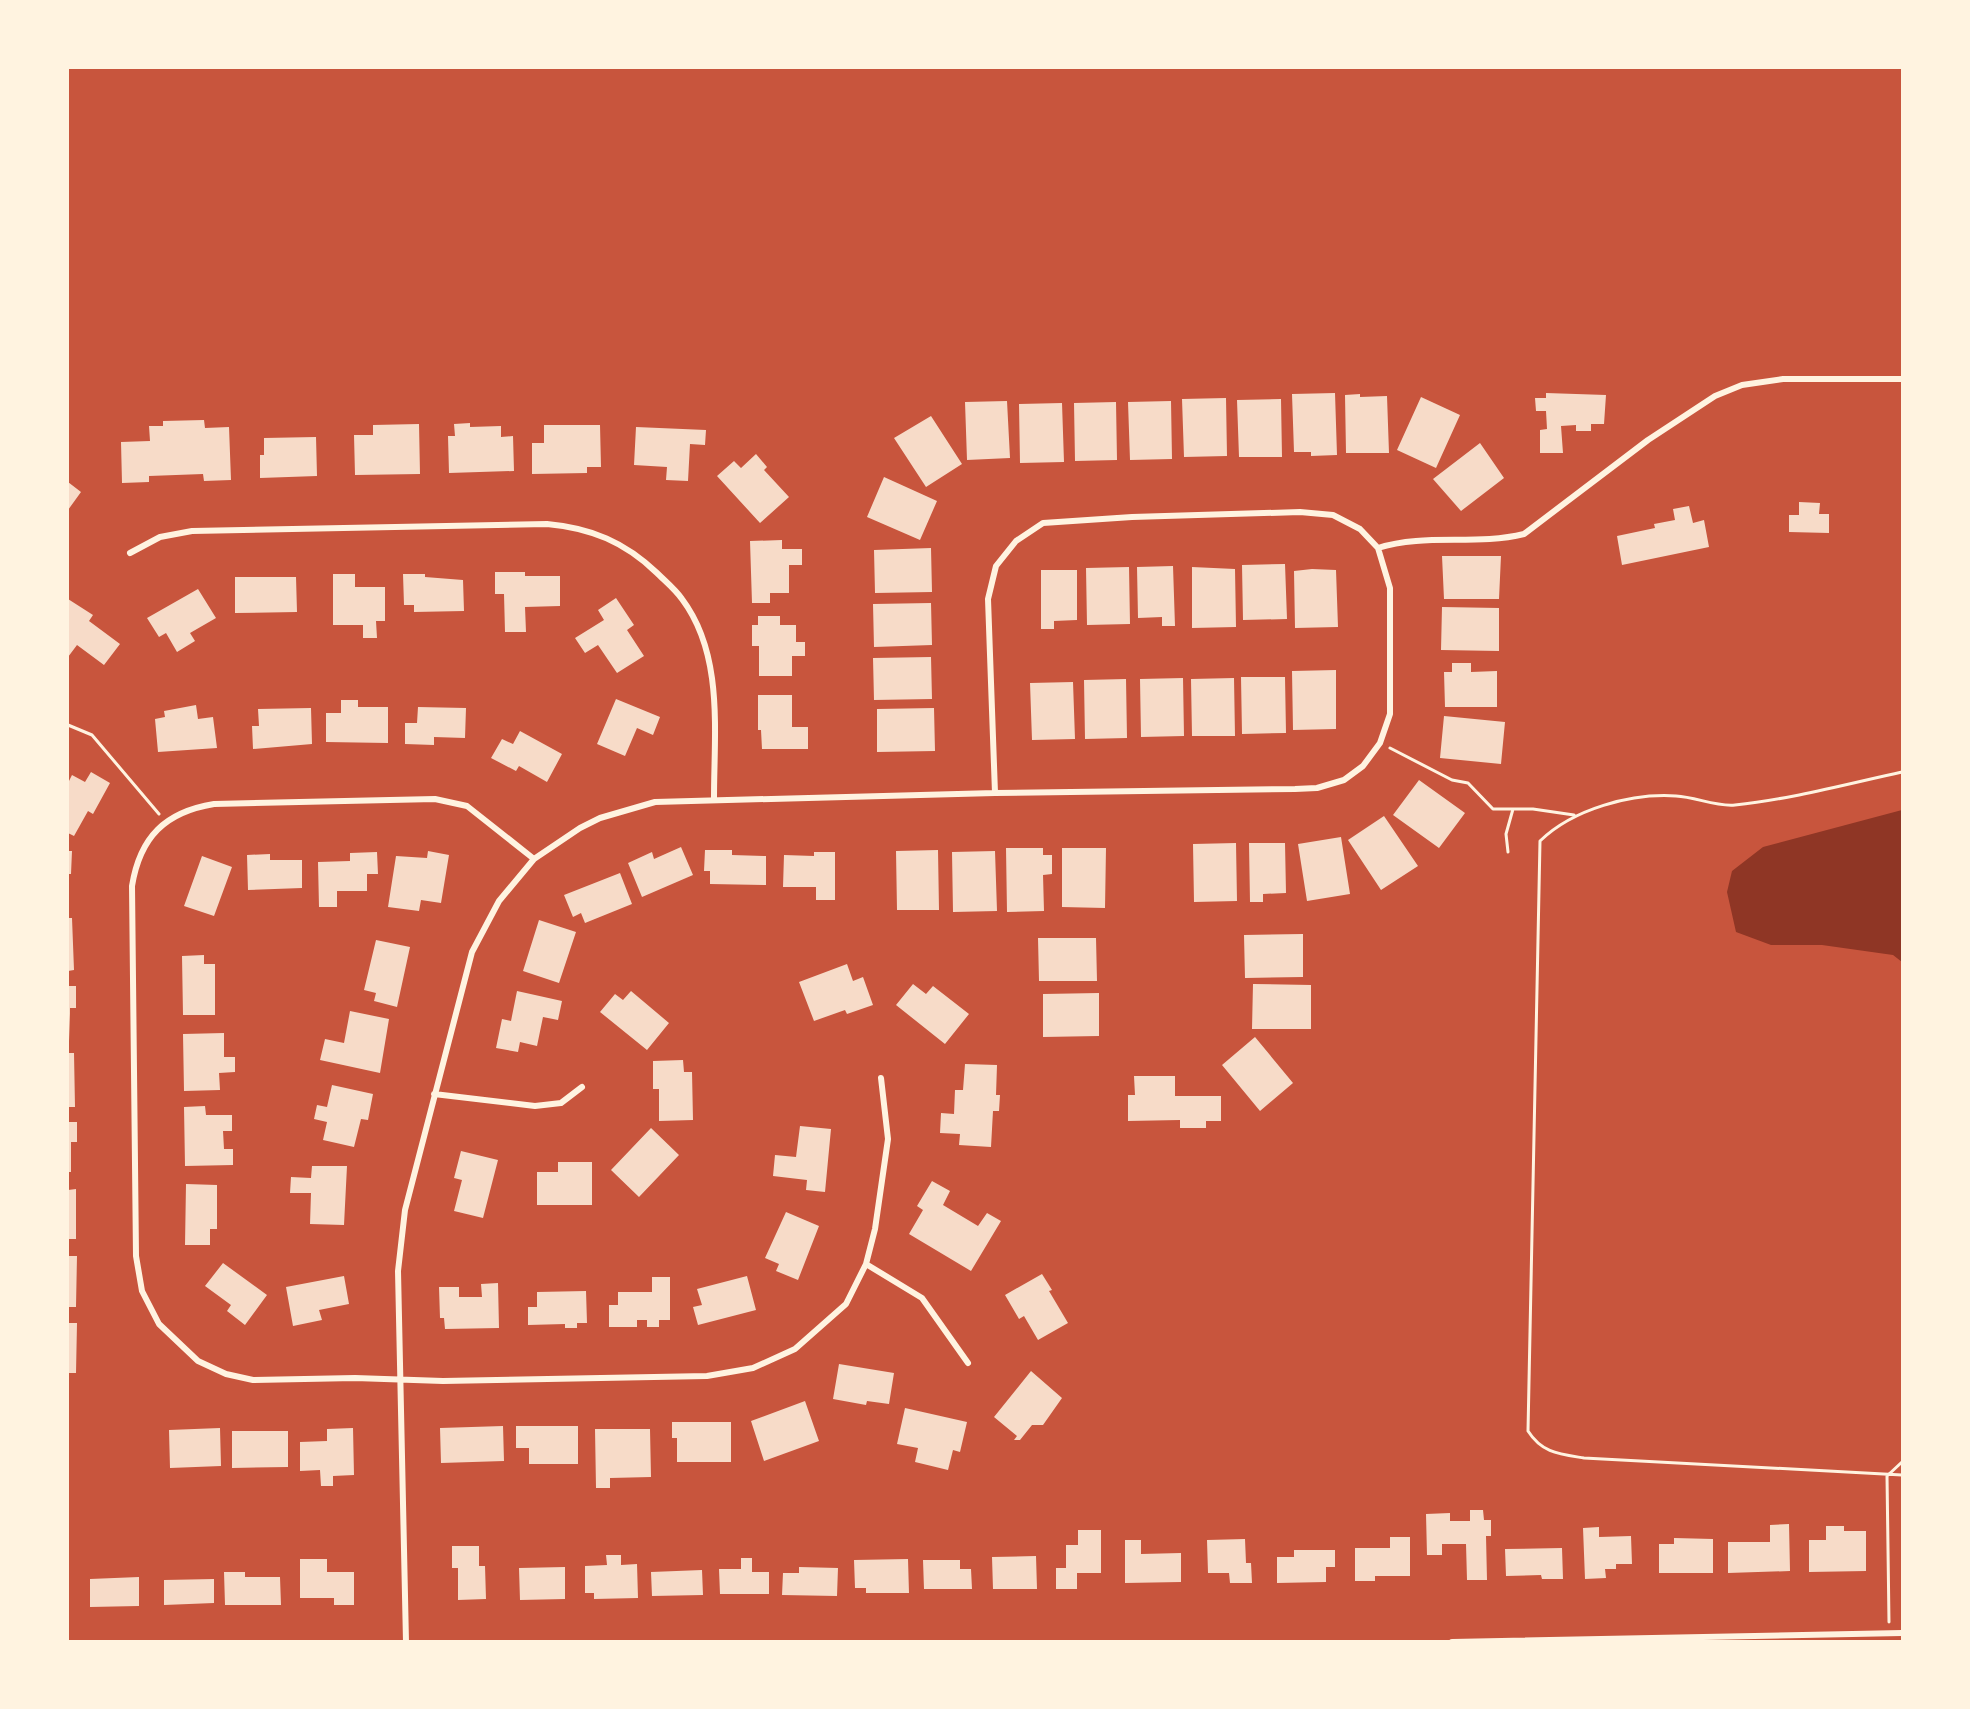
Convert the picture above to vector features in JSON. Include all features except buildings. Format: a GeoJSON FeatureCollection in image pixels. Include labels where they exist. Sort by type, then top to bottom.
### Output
{"type":"FeatureCollection","features":[{"type":"Feature","properties":{"kind":"street"},"geometry":{"type":"LineString","coordinates":[[1378,548],[1403,540],[1506,538],[1524,534],[1648,440],[1715,396],[1742,385],[1783,379],[1902,379]]}},
{"type":"Feature","properties":{"kind":"street"},"geometry":{"type":"LineString","coordinates":[[406,1641],[400,1380],[400,1240],[463,979],[479,935],[499,901],[534,859],[580,828],[632,807],[673,800],[1317,788],[1344,780],[1363,766],[1380,743],[1390,714],[1390,588],[1378,548],[1360,529],[1333,516],[1300,512],[1132,517],[1043,524],[1016,541],[996,566],[988,599],[995,793]]}},
{"type":"Feature","properties":{"kind":"street"},"geometry":{"type":"LineString","coordinates":[[130,553],[160,537],[204,531],[547,524],[589,531],[616,541],[638,555],[682,597],[704,640],[714,693],[714,798]]}},
{"type":"Feature","properties":{"kind":"street"},"geometry":{"type":"LineString","coordinates":[[534,859],[467,806],[450,801],[214,804],[195,807],[155,829],[138,859],[132,886],[136,1256],[142,1291],[159,1324],[198,1361],[226,1374],[253,1380],[707,1376],[753,1368],[795,1349],[846,1304],[866,1264],[875,1229],[888,1139],[881,1078]]}},
{"type":"Feature","properties":{"kind":"street"},"geometry":{"type":"LineString","coordinates":[[434,1094],[535,1106],[561,1102],[582,1087]]}},
{"type":"Feature","properties":{"kind":"street"},"geometry":{"type":"LineString","coordinates":[[866,1264],[922,1298],[968,1363]]}},
{"type":"Feature","properties":{"kind":"street"},"geometry":{"type":"LineString","coordinates":[[1452,1641],[1902,1632]]}},
{"type":"Feature","properties":{"kind":"street"},"geometry":{"type":"LineString","coordinates":[[1889,1633],[1889,1641]]}},
{"type":"Feature","properties":{"kind":"path"},"geometry":{"type":"LineString","coordinates":[[68,725],[92,735],[166,822]]}},
{"type":"Feature","properties":{"kind":"path"},"geometry":{"type":"LineString","coordinates":[[1380,743],[1452,780],[1468,783],[1493,809],[1533,809],[1576,816]]}},
{"type":"Feature","properties":{"kind":"path"},"geometry":{"type":"LineString","coordinates":[[1902,772],[1775,800],[1732,806],[1678,796],[1649,796],[1576,816],[1554,828],[1540,841],[1528,1431],[1536,1444],[1558,1454],[1584,1458],[1902,1475]]}},
{"type":"Feature","properties":{"kind":"path"},"geometry":{"type":"LineString","coordinates":[[1508,852],[1506,834],[1513,809]]}},
{"type":"Feature","properties":{"kind":"path"},"geometry":{"type":"LineString","coordinates":[[1889,1633],[1887,1476],[1902,1462]]}},
{"type":"Feature","properties":{"kind":"shaded area"},"geometry":{"type":"Polygon","coordinates":[[[1902,810],[1902,962],[1893,955],[1822,945],[1771,945],[1736,932],[1727,892],[1732,871],[1763,847],[1902,810]]]}}]}
